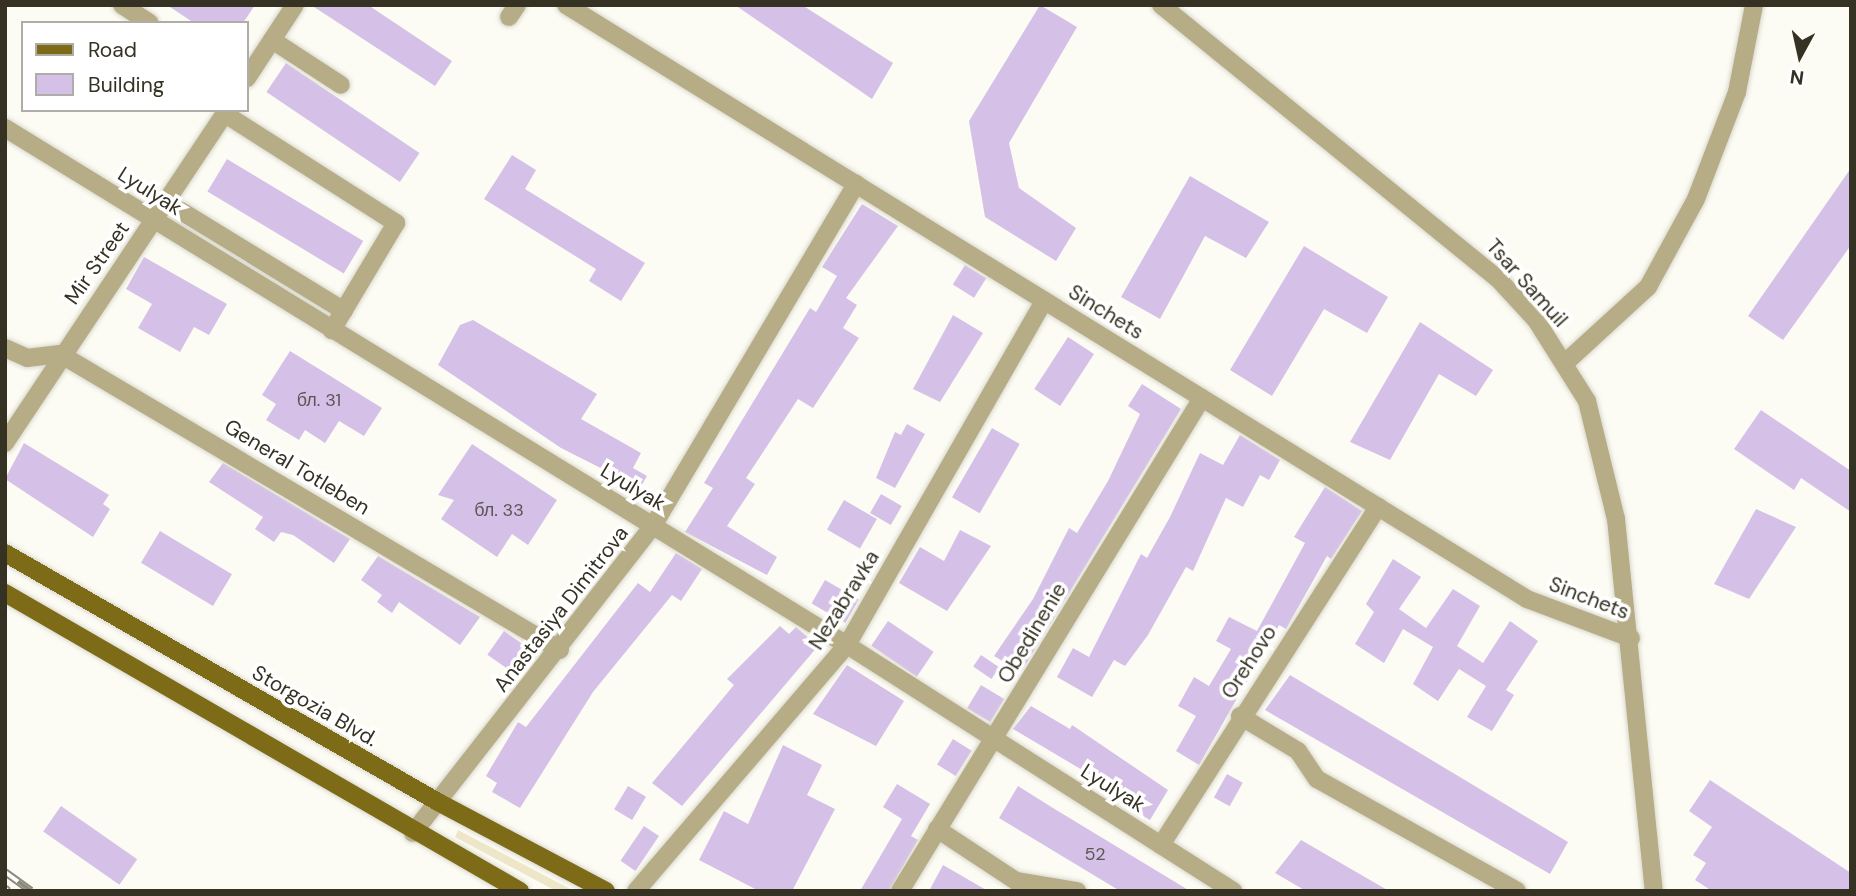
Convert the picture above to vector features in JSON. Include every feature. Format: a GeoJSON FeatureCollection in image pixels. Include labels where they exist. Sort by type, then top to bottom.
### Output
{"type":"FeatureCollection","features":[{"type":"Feature","properties":{"kind":"main road","name":"Storgozia Blvd."},"geometry":{"type":"LineString","coordinates":[[5,553],[438,802],[606,891]]}},
{"type":"Feature","properties":{"kind":"main road"},"geometry":{"type":"LineString","coordinates":[[5,593],[413,833],[520,891]]}},
{"type":"Feature","properties":{"kind":"street"},"geometry":{"type":"LineString","coordinates":[[122,5],[147,21]]}},
{"type":"Feature","properties":{"kind":"street"},"geometry":{"type":"LineString","coordinates":[[248,76],[295,5]]}},
{"type":"Feature","properties":{"kind":"street","name":"Sinchets"},"geometry":{"type":"LineString","coordinates":[[566,5],[1527,599],[1631,638]]}},
{"type":"Feature","properties":{"kind":"street","name":"Tsar Samuil"},"geometry":{"type":"LineString","coordinates":[[1161,5],[1441,227],[1536,320],[1565,363],[1603,451],[1631,638],[1654,891]]}},
{"type":"Feature","properties":{"kind":"street"},"geometry":{"type":"LineString","coordinates":[[1565,363],[1648,287],[1696,200],[1737,92],[1754,5]]}},
{"type":"Feature","properties":{"kind":"street"},"geometry":{"type":"LineString","coordinates":[[272,40],[341,85]]}},
{"type":"Feature","properties":{"kind":"street"},"geometry":{"type":"LineString","coordinates":[[226,112],[396,223],[332,330]]}},
{"type":"Feature","properties":{"kind":"street","name":"Mir Street"},"geometry":{"type":"LineString","coordinates":[[5,443],[60,354],[226,112]]}},
{"type":"Feature","properties":{"kind":"street","name":"Lyulyak"},"geometry":{"type":"LineString","coordinates":[[5,128],[848,645],[1233,891]]}},
{"type":"Feature","properties":{"kind":"street","name":"Anastasiya Dimitrova"},"geometry":{"type":"LineString","coordinates":[[413,833],[560,649],[653,526],[856,184]]}},
{"type":"Feature","properties":{"kind":"street"},"geometry":{"type":"LineString","coordinates":[[181,212],[344,311]]}},
{"type":"Feature","properties":{"kind":"street","name":"Nezabravka"},"geometry":{"type":"LineString","coordinates":[[636,891],[848,645],[1044,301]]}},
{"type":"Feature","properties":{"kind":"street"},"geometry":{"type":"LineString","coordinates":[[5,348],[27,358],[60,354]]}},
{"type":"Feature","properties":{"kind":"street","name":"General Totleben"},"geometry":{"type":"LineString","coordinates":[[60,354],[560,649]]}},
{"type":"Feature","properties":{"kind":"street","name":"Obedinenie"},"geometry":{"type":"LineString","coordinates":[[900,891],[1202,398]]}},
{"type":"Feature","properties":{"kind":"street","name":"Orehovo"},"geometry":{"type":"LineString","coordinates":[[1161,845],[1240,716],[1378,507]]}},
{"type":"Feature","properties":{"kind":"street"},"geometry":{"type":"LineString","coordinates":[[1240,716],[1298,751],[1317,779],[1517,891]]}},
{"type":"Feature","properties":{"kind":"street"},"geometry":{"type":"LineString","coordinates":[[937,829],[1016,881],[1077,891]]}},
{"type":"Feature","properties":{"kind":"shaded area"},"geometry":{"type":"Polygon","coordinates":[[[458,830],[574,891],[556,891],[455,837],[458,830]]]}},
{"type":"Feature","properties":{"kind":"building"},"geometry":{"type":"Polygon","coordinates":[[[167,5],[255,5],[244,21],[191,21],[167,5]]]}},
{"type":"Feature","properties":{"kind":"building"},"geometry":{"type":"Polygon","coordinates":[[[311,5],[368,5],[452,61],[435,86],[311,5]]]}},
{"type":"Feature","properties":{"kind":"building"},"geometry":{"type":"Polygon","coordinates":[[[735,5],[802,5],[893,63],[872,99],[735,5]]]}},
{"type":"Feature","properties":{"kind":"building"},"geometry":{"type":"Polygon","coordinates":[[[1040,5],[1077,27],[1009,143],[1019,188],[1076,228],[1056,261],[985,217],[969,121],[1040,5]]]}},
{"type":"Feature","properties":{"kind":"building"},"geometry":{"type":"Polygon","coordinates":[[[286,63],[419,153],[400,182],[266,92],[286,63]]]}},
{"type":"Feature","properties":{"kind":"building"},"geometry":{"type":"Polygon","coordinates":[[[512,155],[536,170],[525,189],[645,263],[621,301],[589,281],[596,269],[484,199],[512,155]]]}},
{"type":"Feature","properties":{"kind":"building"},"geometry":{"type":"Polygon","coordinates":[[[227,159],[363,241],[344,273],[207,192],[227,159]]]}},
{"type":"Feature","properties":{"kind":"building"},"geometry":{"type":"Polygon","coordinates":[[[1851,168],[1851,245],[1783,340],[1748,316],[1851,168]]]}},
{"type":"Feature","properties":{"kind":"building"},"geometry":{"type":"Polygon","coordinates":[[[1190,176],[1269,222],[1246,258],[1205,236],[1160,319],[1121,297],[1190,176]]]}},
{"type":"Feature","properties":{"kind":"building"},"geometry":{"type":"Polygon","coordinates":[[[862,204],[898,226],[846,298],[857,305],[843,328],[859,338],[813,408],[798,399],[746,478],[755,484],[727,526],[777,557],[767,575],[685,532],[713,488],[704,483],[810,308],[816,312],[837,276],[822,267],[862,204]]]}},
{"type":"Feature","properties":{"kind":"building"},"geometry":{"type":"Polygon","coordinates":[[[1304,246],[1388,297],[1367,333],[1324,309],[1272,396],[1230,370],[1304,246]]]}},
{"type":"Feature","properties":{"kind":"building"},"geometry":{"type":"Polygon","coordinates":[[[144,257],[227,304],[209,335],[194,327],[180,352],[138,328],[152,304],[126,289],[144,257]]]}},
{"type":"Feature","properties":{"kind":"building"},"geometry":{"type":"Polygon","coordinates":[[[965,265],[986,278],[974,298],[953,285],[965,265]]]}},
{"type":"Feature","properties":{"kind":"building"},"geometry":{"type":"Polygon","coordinates":[[[953,315],[983,333],[940,402],[913,389],[953,315]]]}},
{"type":"Feature","properties":{"kind":"building"},"geometry":{"type":"Polygon","coordinates":[[[473,320],[597,394],[581,419],[641,453],[633,468],[647,476],[640,488],[561,448],[438,365],[460,325],[473,320]]]}},
{"type":"Feature","properties":{"kind":"building"},"geometry":{"type":"Polygon","coordinates":[[[1420,322],[1493,370],[1476,396],[1439,374],[1390,460],[1350,442],[1420,322]]]}},
{"type":"Feature","properties":{"kind":"building"},"geometry":{"type":"Polygon","coordinates":[[[1068,337],[1094,354],[1060,406],[1034,389],[1068,337]]]}},
{"type":"Feature","properties":{"kind":"building"},"geometry":{"type":"Polygon","coordinates":[[[290,351],[382,408],[364,436],[339,421],[325,443],[305,430],[299,440],[266,420],[276,404],[262,395],[290,351]]]}},
{"type":"Feature","properties":{"kind":"building"},"geometry":{"type":"Polygon","coordinates":[[[1142,384],[1181,409],[1021,672],[994,656],[1033,599],[1069,528],[1077,533],[1108,481],[1140,414],[1128,406],[1142,384]]]}},
{"type":"Feature","properties":{"kind":"building"},"geometry":{"type":"Polygon","coordinates":[[[1761,410],[1851,471],[1851,512],[1801,478],[1794,490],[1734,449],[1761,410]]]}},
{"type":"Feature","properties":{"kind":"building"},"geometry":{"type":"Polygon","coordinates":[[[907,424],[925,434],[895,488],[876,478],[895,432],[901,435],[907,424]]]}},
{"type":"Feature","properties":{"kind":"building"},"geometry":{"type":"Polygon","coordinates":[[[992,428],[1020,444],[980,513],[952,497],[992,428]]]}},
{"type":"Feature","properties":{"kind":"building"},"geometry":{"type":"Polygon","coordinates":[[[1240,435],[1280,460],[1269,480],[1260,475],[1243,507],[1226,498],[1193,571],[1186,567],[1148,635],[1125,666],[1114,660],[1092,697],[1057,677],[1073,648],[1089,657],[1141,554],[1147,558],[1170,517],[1200,453],[1223,465],[1240,435]]]}},
{"type":"Feature","properties":{"kind":"building"},"geometry":{"type":"Polygon","coordinates":[[[24,443],[109,495],[103,504],[110,509],[93,537],[5,479],[24,443]]]}},
{"type":"Feature","properties":{"kind":"building"},"geometry":{"type":"Polygon","coordinates":[[[472,444],[557,500],[528,545],[512,534],[497,557],[441,519],[454,500],[438,495],[472,444]]]}},
{"type":"Feature","properties":{"kind":"building"},"geometry":{"type":"Polygon","coordinates":[[[223,463],[350,539],[334,563],[293,535],[281,532],[274,542],[255,529],[263,517],[209,482],[223,463]]]}},
{"type":"Feature","properties":{"kind":"building"},"geometry":{"type":"Polygon","coordinates":[[[1325,487],[1362,511],[1331,559],[1327,556],[1286,629],[1279,625],[1199,765],[1176,751],[1196,716],[1178,706],[1194,677],[1209,686],[1231,649],[1216,641],[1229,617],[1257,631],[1305,543],[1294,537],[1325,487]]]}},
{"type":"Feature","properties":{"kind":"building"},"geometry":{"type":"Polygon","coordinates":[[[881,494],[902,506],[891,525],[870,513],[881,494]]]}},
{"type":"Feature","properties":{"kind":"building"},"geometry":{"type":"Polygon","coordinates":[[[844,500],[877,519],[860,548],[827,529],[844,500]]]}},
{"type":"Feature","properties":{"kind":"building"},"geometry":{"type":"Polygon","coordinates":[[[1756,509],[1796,527],[1749,599],[1714,584],[1756,509]]]}},
{"type":"Feature","properties":{"kind":"building"},"geometry":{"type":"Polygon","coordinates":[[[960,530],[991,546],[947,611],[899,583],[920,547],[944,561],[960,530]]]}},
{"type":"Feature","properties":{"kind":"building"},"geometry":{"type":"Polygon","coordinates":[[[160,531],[232,574],[213,606],[141,563],[160,531]]]}},
{"type":"Feature","properties":{"kind":"building"},"geometry":{"type":"Polygon","coordinates":[[[676,553],[702,569],[681,601],[672,595],[593,692],[520,808],[492,792],[497,783],[486,776],[518,722],[526,727],[638,583],[650,592],[676,553]]]}},
{"type":"Feature","properties":{"kind":"building"},"geometry":{"type":"Polygon","coordinates":[[[378,556],[480,617],[460,645],[399,602],[392,613],[377,602],[382,595],[361,580],[378,556]]]}},
{"type":"Feature","properties":{"kind":"building"},"geometry":{"type":"Polygon","coordinates":[[[1393,559],[1421,577],[1399,609],[1426,628],[1453,589],[1480,606],[1457,646],[1483,663],[1510,621],[1538,641],[1506,690],[1514,695],[1492,731],[1467,717],[1486,686],[1459,669],[1438,701],[1413,684],[1433,647],[1403,629],[1384,663],[1355,644],[1374,612],[1366,604],[1393,559]]]}},
{"type":"Feature","properties":{"kind":"building"},"geometry":{"type":"Polygon","coordinates":[[[825,580],[859,600],[845,623],[812,603],[825,580]]]}},
{"type":"Feature","properties":{"kind":"building"},"geometry":{"type":"Polygon","coordinates":[[[888,621],[934,652],[917,677],[871,646],[888,621]]]}},
{"type":"Feature","properties":{"kind":"building"},"geometry":{"type":"Polygon","coordinates":[[[780,626],[789,634],[796,627],[818,646],[682,806],[652,783],[734,685],[727,679],[780,626]]]}},
{"type":"Feature","properties":{"kind":"building"},"geometry":{"type":"Polygon","coordinates":[[[504,631],[528,648],[511,671],[487,655],[504,631]]]}},
{"type":"Feature","properties":{"kind":"building"},"geometry":{"type":"Polygon","coordinates":[[[981,655],[999,667],[991,679],[973,667],[981,655]]]}},
{"type":"Feature","properties":{"kind":"building"},"geometry":{"type":"Polygon","coordinates":[[[847,665],[904,701],[876,746],[813,714],[847,665]]]}},
{"type":"Feature","properties":{"kind":"building"},"geometry":{"type":"Polygon","coordinates":[[[1290,675],[1568,842],[1550,874],[1265,710],[1290,675]]]}},
{"type":"Feature","properties":{"kind":"building"},"geometry":{"type":"Polygon","coordinates":[[[981,685],[1004,699],[990,722],[967,708],[981,685]]]}},
{"type":"Feature","properties":{"kind":"building"},"geometry":{"type":"Polygon","coordinates":[[[1031,706],[1070,729],[1072,725],[1168,790],[1150,820],[1111,797],[1116,790],[1013,729],[1031,706]]]}},
{"type":"Feature","properties":{"kind":"building"},"geometry":{"type":"Polygon","coordinates":[[[953,739],[972,751],[956,776],[937,764],[953,739]]]}},
{"type":"Feature","properties":{"kind":"building"},"geometry":{"type":"Polygon","coordinates":[[[783,745],[822,765],[807,795],[835,809],[792,891],[759,891],[699,860],[724,811],[748,824],[783,745]]]}},
{"type":"Feature","properties":{"kind":"building"},"geometry":{"type":"Polygon","coordinates":[[[1227,774],[1243,783],[1230,806],[1214,798],[1227,774]]]}},
{"type":"Feature","properties":{"kind":"building"},"geometry":{"type":"Polygon","coordinates":[[[1710,780],[1851,873],[1851,891],[1712,891],[1695,880],[1706,863],[1693,855],[1712,827],[1689,811],[1710,780]]]}},
{"type":"Feature","properties":{"kind":"building"},"geometry":{"type":"Polygon","coordinates":[[[897,784],[930,804],[911,836],[918,840],[889,891],[860,891],[902,819],[883,807],[897,784]]]}},
{"type":"Feature","properties":{"kind":"building"},"geometry":{"type":"Polygon","coordinates":[[[628,786],[646,797],[632,820],[614,809],[628,786]]]}},
{"type":"Feature","properties":{"kind":"building"},"geometry":{"type":"Polygon","coordinates":[[[1018,786],[1190,891],[1120,891],[999,818],[1018,786]]]}},
{"type":"Feature","properties":{"kind":"building"},"geometry":{"type":"Polygon","coordinates":[[[61,806],[137,859],[119,885],[43,831],[61,806]]]}},
{"type":"Feature","properties":{"kind":"building"},"geometry":{"type":"Polygon","coordinates":[[[644,826],[659,836],[635,871],[621,861],[644,826]]]}},
{"type":"Feature","properties":{"kind":"building"},"geometry":{"type":"Polygon","coordinates":[[[1301,840],[1389,891],[1306,891],[1275,873],[1301,840]]]}},
{"type":"Feature","properties":{"kind":"building"},"geometry":{"type":"Polygon","coordinates":[[[943,865],[988,891],[929,891],[943,865]]]}},
{"type":"Feature","properties":{"kind":"railway"},"geometry":{"type":"LineString","coordinates":[[5,872],[31,891]]}},
{"type":"Feature","properties":{"kind":"railway"},"geometry":{"type":"LineString","coordinates":[[5,888],[8,891]]}}]}
